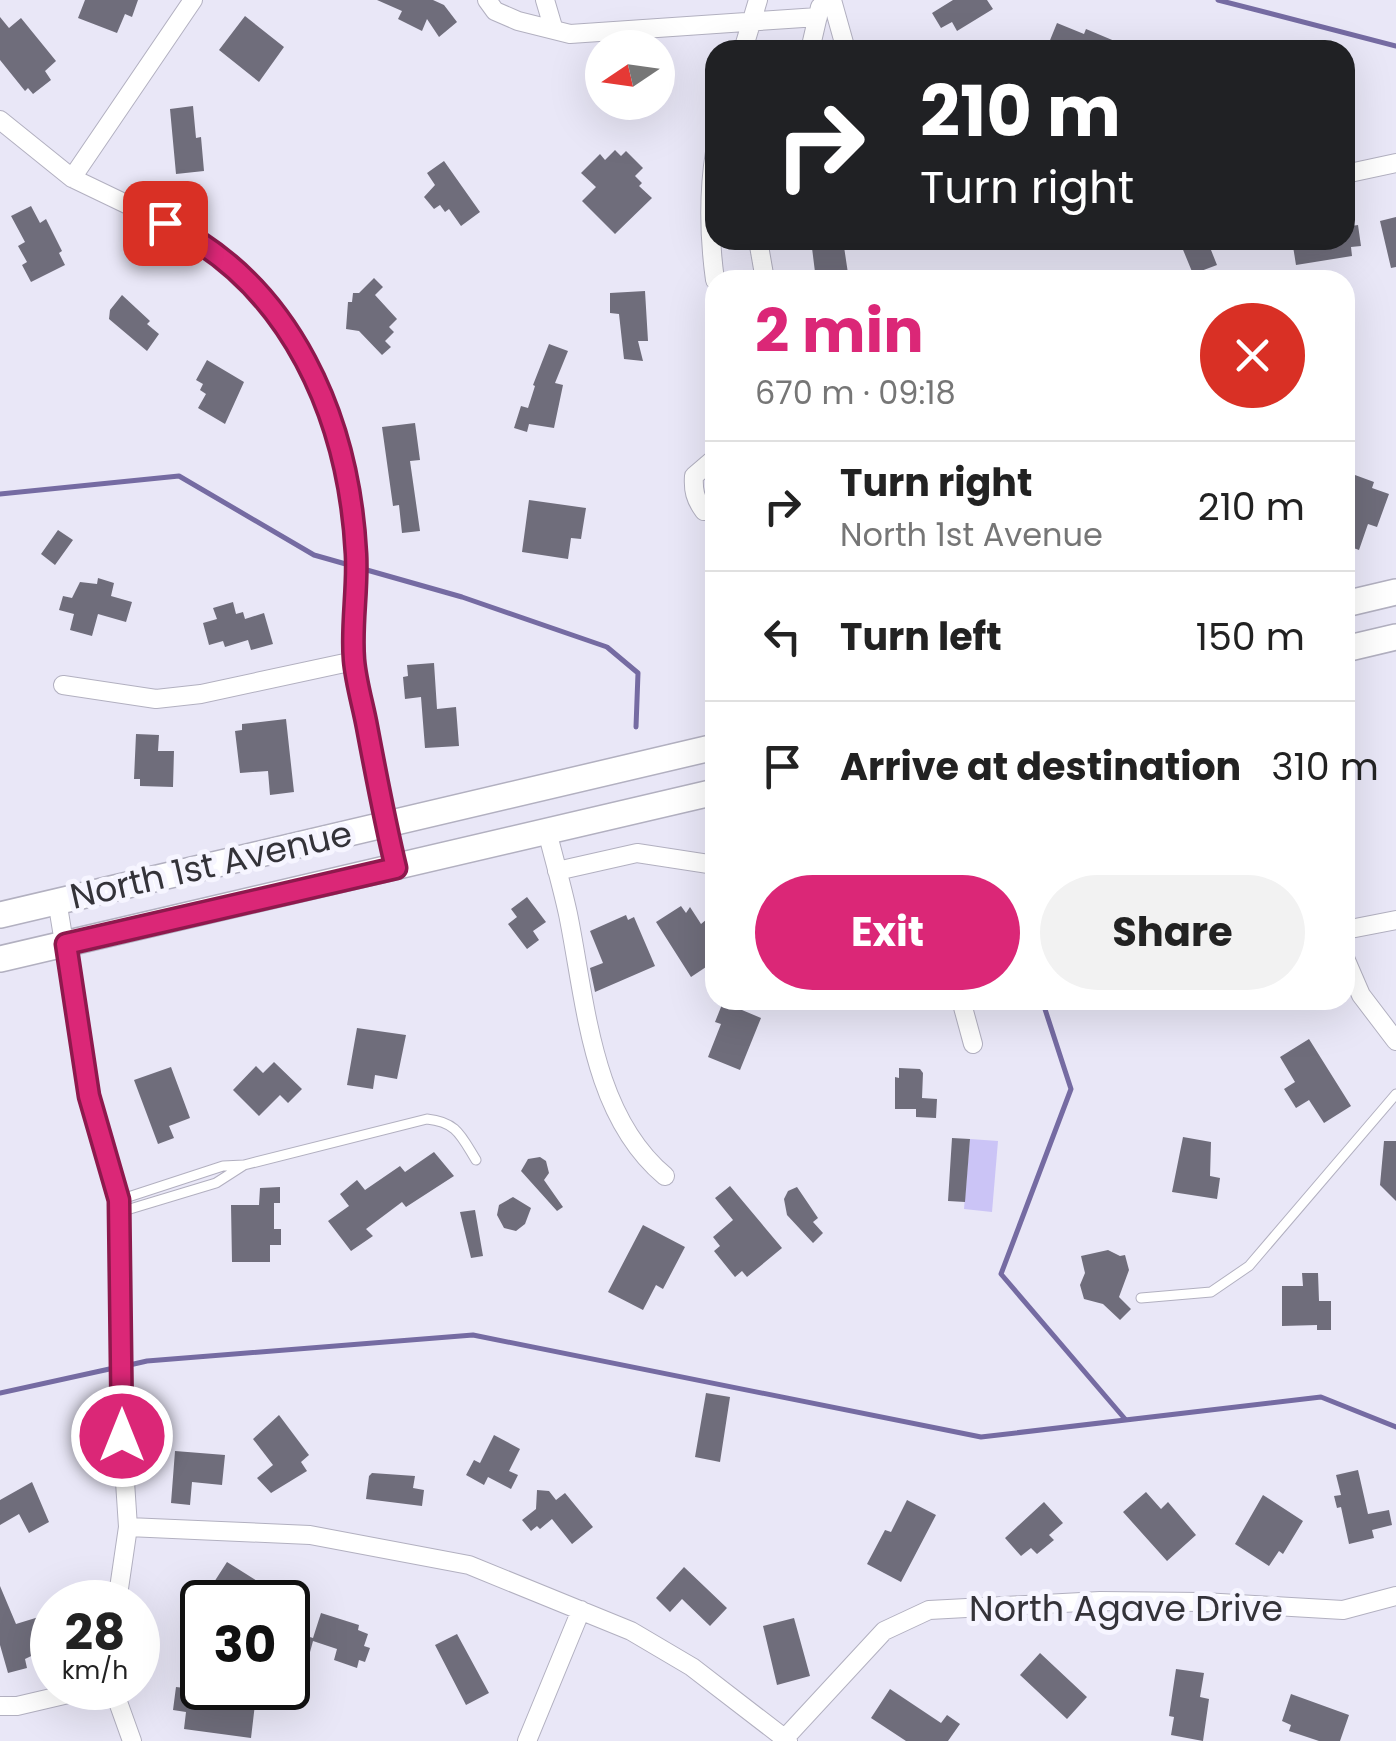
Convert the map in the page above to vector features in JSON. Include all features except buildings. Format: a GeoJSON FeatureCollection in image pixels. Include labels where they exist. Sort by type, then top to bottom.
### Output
{"type":"FeatureCollection","features":[{"type":"Feature","properties":{"kind":"main road"},"geometry":{"type":"LineString","coordinates":[[1355,602],[1396,592]]}},
{"type":"Feature","properties":{"kind":"main road"},"geometry":{"type":"LineString","coordinates":[[1355,646],[1396,637]]}},
{"type":"Feature","properties":{"kind":"main road","name":"North 1st Avenue"},"geometry":{"type":"LineString","coordinates":[[0,915],[705,749]]}},
{"type":"Feature","properties":{"kind":"main road","name":"North 1st Avenue"},"geometry":{"type":"LineString","coordinates":[[0,960],[705,794]]}},
{"type":"Feature","properties":{"kind":"street"},"geometry":{"type":"LineString","coordinates":[[72,178],[193,0]]}},
{"type":"Feature","properties":{"kind":"street"},"geometry":{"type":"LineString","coordinates":[[486,0],[496,11],[518,21],[570,34],[753,20],[820,8],[812,40]]}},
{"type":"Feature","properties":{"kind":"street"},"geometry":{"type":"LineString","coordinates":[[546,0],[553,27]]}},
{"type":"Feature","properties":{"kind":"street"},"geometry":{"type":"LineString","coordinates":[[746,40],[758,0]]}},
{"type":"Feature","properties":{"kind":"street"},"geometry":{"type":"LineString","coordinates":[[832,0],[838,40]]}},
{"type":"Feature","properties":{"kind":"street"},"geometry":{"type":"LineString","coordinates":[[0,120],[72,178],[196,238],[256,287],[301,349],[330,416],[347,482],[356,554],[354,660],[396,868]]}},
{"type":"Feature","properties":{"kind":"street"},"geometry":{"type":"LineString","coordinates":[[1355,172],[1396,163]]}},
{"type":"Feature","properties":{"kind":"street"},"geometry":{"type":"LineString","coordinates":[[705,467],[694,476],[693,487],[696,500],[705,510]]}},
{"type":"Feature","properties":{"kind":"street"},"geometry":{"type":"LineString","coordinates":[[62,685],[156,699],[200,694],[354,660]]}},
{"type":"Feature","properties":{"kind":"street"},"geometry":{"type":"LineString","coordinates":[[547,831],[568,914],[580,990],[607,1089],[625,1126],[652,1165],[665,1176]]}},
{"type":"Feature","properties":{"kind":"street"},"geometry":{"type":"LineString","coordinates":[[557,871],[637,853],[705,863]]}},
{"type":"Feature","properties":{"kind":"street"},"geometry":{"type":"LineString","coordinates":[[57,900],[89,1096],[120,1206],[122,1436],[128,1527],[120,1580]]}},
{"type":"Feature","properties":{"kind":"street"},"geometry":{"type":"LineString","coordinates":[[1355,928],[1396,920]]}},
{"type":"Feature","properties":{"kind":"street"},"geometry":{"type":"LineString","coordinates":[[1355,981],[1396,1041]]}},
{"type":"Feature","properties":{"kind":"street"},"geometry":{"type":"LineString","coordinates":[[963,1010],[974,1044]]}},
{"type":"Feature","properties":{"kind":"street"},"geometry":{"type":"LineString","coordinates":[[128,1527],[310,1535],[469,1566],[630,1631],[692,1667],[786,1740]]}},
{"type":"Feature","properties":{"kind":"street","name":"North Agave Drive"},"geometry":{"type":"LineString","coordinates":[[786,1740],[884,1632],[929,1610],[1100,1601],[1343,1610],[1396,1596]]}},
{"type":"Feature","properties":{"kind":"street"},"geometry":{"type":"LineString","coordinates":[[526,1741],[581,1610]]}},
{"type":"Feature","properties":{"kind":"street"},"geometry":{"type":"LineString","coordinates":[[0,1706],[30,1703]]}},
{"type":"Feature","properties":{"kind":"street"},"geometry":{"type":"LineString","coordinates":[[121,1710],[132,1741]]}},
{"type":"Feature","properties":{"kind":"lane"},"geometry":{"type":"LineString","coordinates":[[1142,1298],[1212,1292],[1250,1266],[1396,1094]]}},
{"type":"Feature","properties":{"kind":"lane"},"geometry":{"type":"LineString","coordinates":[[120,1206],[216,1182],[244,1164],[427,1118],[446,1120],[456,1128],[476,1160]]}},
{"type":"Feature","properties":{"kind":"shaded area"},"geometry":{"type":"Polygon","coordinates":[[[970,1139],[998,1141],[992,1212],[964,1209],[970,1139]]]}},
{"type":"Feature","properties":{"kind":"waterway"},"geometry":{"type":"LineString","coordinates":[[1218,0],[1396,46]]}},
{"type":"Feature","properties":{"kind":"waterway"},"geometry":{"type":"LineString","coordinates":[[0,494],[179,476],[314,555],[462,597],[607,647],[638,673],[636,727]]}},
{"type":"Feature","properties":{"kind":"waterway"},"geometry":{"type":"LineString","coordinates":[[1045,1010],[1071,1089],[1001,1274],[1125,1419]]}},
{"type":"Feature","properties":{"kind":"waterway"},"geometry":{"type":"LineString","coordinates":[[125,1366],[147,1361],[473,1335],[981,1437],[1321,1397],[1396,1427]]}},
{"type":"Feature","properties":{"kind":"waterway"},"geometry":{"type":"LineString","coordinates":[[0,1393],[114,1368]]}},
{"type":"Feature","properties":{"kind":"route"},"geometry":{"type":"LineString","coordinates":[[122,1436],[119,1200],[89,1096],[66,944],[396,868],[354,660],[356,554],[347,482],[330,416],[301,349],[256,287],[196,238],[165,223]]}}]}
